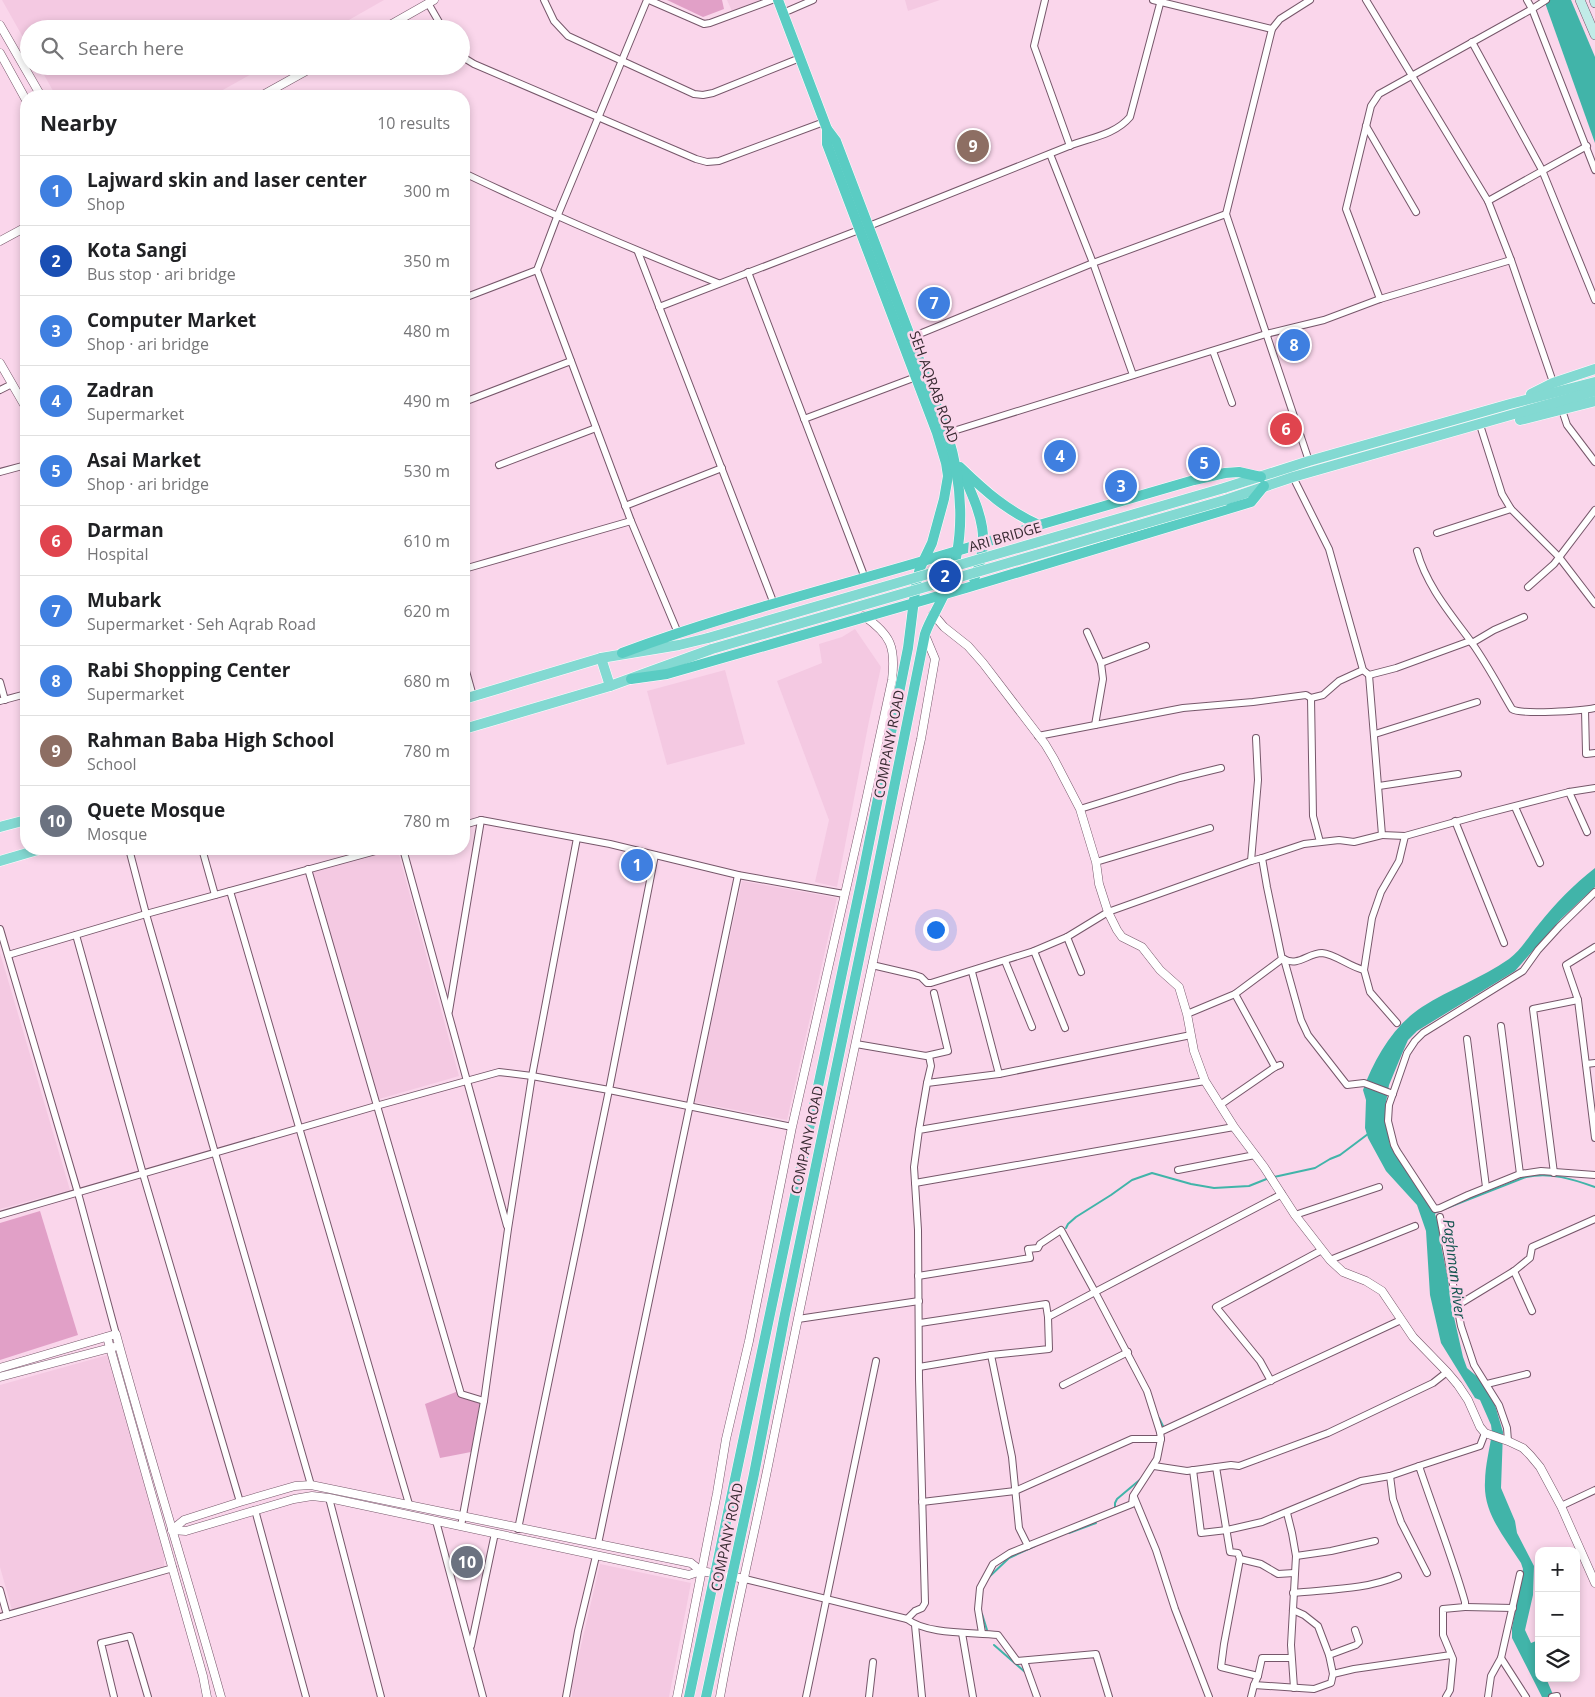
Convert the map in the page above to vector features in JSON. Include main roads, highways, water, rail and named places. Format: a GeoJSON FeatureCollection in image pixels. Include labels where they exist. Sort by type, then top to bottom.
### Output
{"type":"FeatureCollection","features":[{"type":"Feature","properties":{"kind":"highway","name":"SEH AQRAB ROAD"},"geometry":{"type":"LineString","coordinates":[[778,0],[826,125],[828,144],[912,337],[958,464],[959,532],[956,552],[945,592]]}},
{"type":"Feature","properties":{"kind":"highway","name":"SEH AQRAB ROAD"},"geometry":{"type":"LineString","coordinates":[[864,228],[943,452],[948,476],[939,521],[923,561],[913,602]]}},
{"type":"Feature","properties":{"kind":"highway"},"geometry":{"type":"LineString","coordinates":[[958,464],[994,499],[1021,517],[1039,525]]}},
{"type":"Feature","properties":{"kind":"highway"},"geometry":{"type":"LineString","coordinates":[[958,464],[977,508],[984,534],[984,544],[979,565],[970,586]]}},
{"type":"Feature","properties":{"kind":"highway"},"geometry":{"type":"LineString","coordinates":[[622,653],[678,633],[984,544],[1039,525],[1194,480],[1239,472],[1263,481],[1250,502],[667,674],[631,679]]}},
{"type":"Feature","properties":{"kind":"highway","name":"COMPANY ROAD"},"geometry":{"type":"LineString","coordinates":[[706,1697],[733,1576],[925,634],[945,592]]}},
{"type":"Feature","properties":{"kind":"highway","name":"COMPANY ROAD"},"geometry":{"type":"LineString","coordinates":[[689,1697],[861,883],[908,648],[913,602]]}},
{"type":"Feature","properties":{"kind":"main road"},"geometry":{"type":"LineString","coordinates":[[1580,0],[1595,35]]}},
{"type":"Feature","properties":{"kind":"main road"},"geometry":{"type":"LineString","coordinates":[[1558,396],[1595,369]]}},
{"type":"Feature","properties":{"kind":"main road"},"geometry":{"type":"LineString","coordinates":[[1263,481],[1293,477],[1480,425],[1595,382]]}},
{"type":"Feature","properties":{"kind":"main road"},"geometry":{"type":"LineString","coordinates":[[470,727],[610,686],[712,649],[1225,500],[1263,481],[1309,462],[1510,404],[1595,391]]}},
{"type":"Feature","properties":{"kind":"main road"},"geometry":{"type":"LineString","coordinates":[[1558,396],[1595,401]]}},
{"type":"Feature","properties":{"kind":"main road"},"geometry":{"type":"LineString","coordinates":[[1414,432],[1415,443]]}},
{"type":"Feature","properties":{"kind":"main road","name":"ARI BRIDGE"},"geometry":{"type":"LineString","coordinates":[[470,696],[601,658],[679,645],[708,638],[1224,488],[1263,481]]}},
{"type":"Feature","properties":{"kind":"main road"},"geometry":{"type":"LineString","coordinates":[[601,658],[610,686]]}},
{"type":"Feature","properties":{"kind":"main road"},"geometry":{"type":"LineString","coordinates":[[0,827],[20,822]]}},
{"type":"Feature","properties":{"kind":"main road"},"geometry":{"type":"LineString","coordinates":[[0,861],[21,855]]}},
{"type":"Feature","properties":{"kind":"waterway"},"geometry":{"type":"LineString","coordinates":[[1274,1177],[1315,1168],[1340,1155],[1368,1134]]}},
{"type":"Feature","properties":{"kind":"waterway"},"geometry":{"type":"LineString","coordinates":[[1066,1228],[1076,1217],[1132,1180],[1152,1173],[1191,1184],[1214,1188],[1249,1186],[1269,1178]]}},
{"type":"Feature","properties":{"kind":"waterway"},"geometry":{"type":"LineString","coordinates":[[1434,1213],[1526,1177],[1553,1176],[1595,1187]]}},
{"type":"Feature","properties":{"kind":"waterway"},"geometry":{"type":"LineString","coordinates":[[1159,1418],[1163,1426]]}},
{"type":"Feature","properties":{"kind":"waterway"},"geometry":{"type":"LineString","coordinates":[[1115,1509],[1117,1499],[1142,1478]]}},
{"type":"Feature","properties":{"kind":"waterway"},"geometry":{"type":"LineString","coordinates":[[1069,1533],[1096,1523]]}},
{"type":"Feature","properties":{"kind":"waterway"},"geometry":{"type":"LineString","coordinates":[[988,1578],[1009,1558],[1035,1546]]}},
{"type":"Feature","properties":{"kind":"waterway"},"geometry":{"type":"LineString","coordinates":[[982,1614],[987,1630]]}},
{"type":"Feature","properties":{"kind":"waterway"},"geometry":{"type":"LineString","coordinates":[[994,1645],[1025,1672]]}},
{"type":"Feature","properties":{"kind":"place","name":"Rahman Baba High School"},"geometry":{"type":"Point","coordinates":[973,146]}},
{"type":"Feature","properties":{"kind":"place","name":"Mubark"},"geometry":{"type":"Point","coordinates":[934,303]}},
{"type":"Feature","properties":{"kind":"place","name":"Rabi Shopping Center"},"geometry":{"type":"Point","coordinates":[1294,345]}},
{"type":"Feature","properties":{"kind":"place","name":"Darman"},"geometry":{"type":"Point","coordinates":[1286,429]}},
{"type":"Feature","properties":{"kind":"place","name":"Zadran"},"geometry":{"type":"Point","coordinates":[1060,456]}},
{"type":"Feature","properties":{"kind":"place","name":"Asai Market"},"geometry":{"type":"Point","coordinates":[1204,463]}},
{"type":"Feature","properties":{"kind":"place","name":"Computer Market"},"geometry":{"type":"Point","coordinates":[1121,486]}},
{"type":"Feature","properties":{"kind":"place","name":"Kota Sangi"},"geometry":{"type":"Point","coordinates":[945,576]}},
{"type":"Feature","properties":{"kind":"place","name":"Lajward skin and laser center"},"geometry":{"type":"Point","coordinates":[637,865]}},
{"type":"Feature","properties":{"kind":"place","name":"Quete Mosque"},"geometry":{"type":"Point","coordinates":[467,1562]}},
{"type":"Feature","properties":{"kind":"water label","name":"Paghman River"},"geometry":{"type":"Point","coordinates":[1454,1269]}}]}
